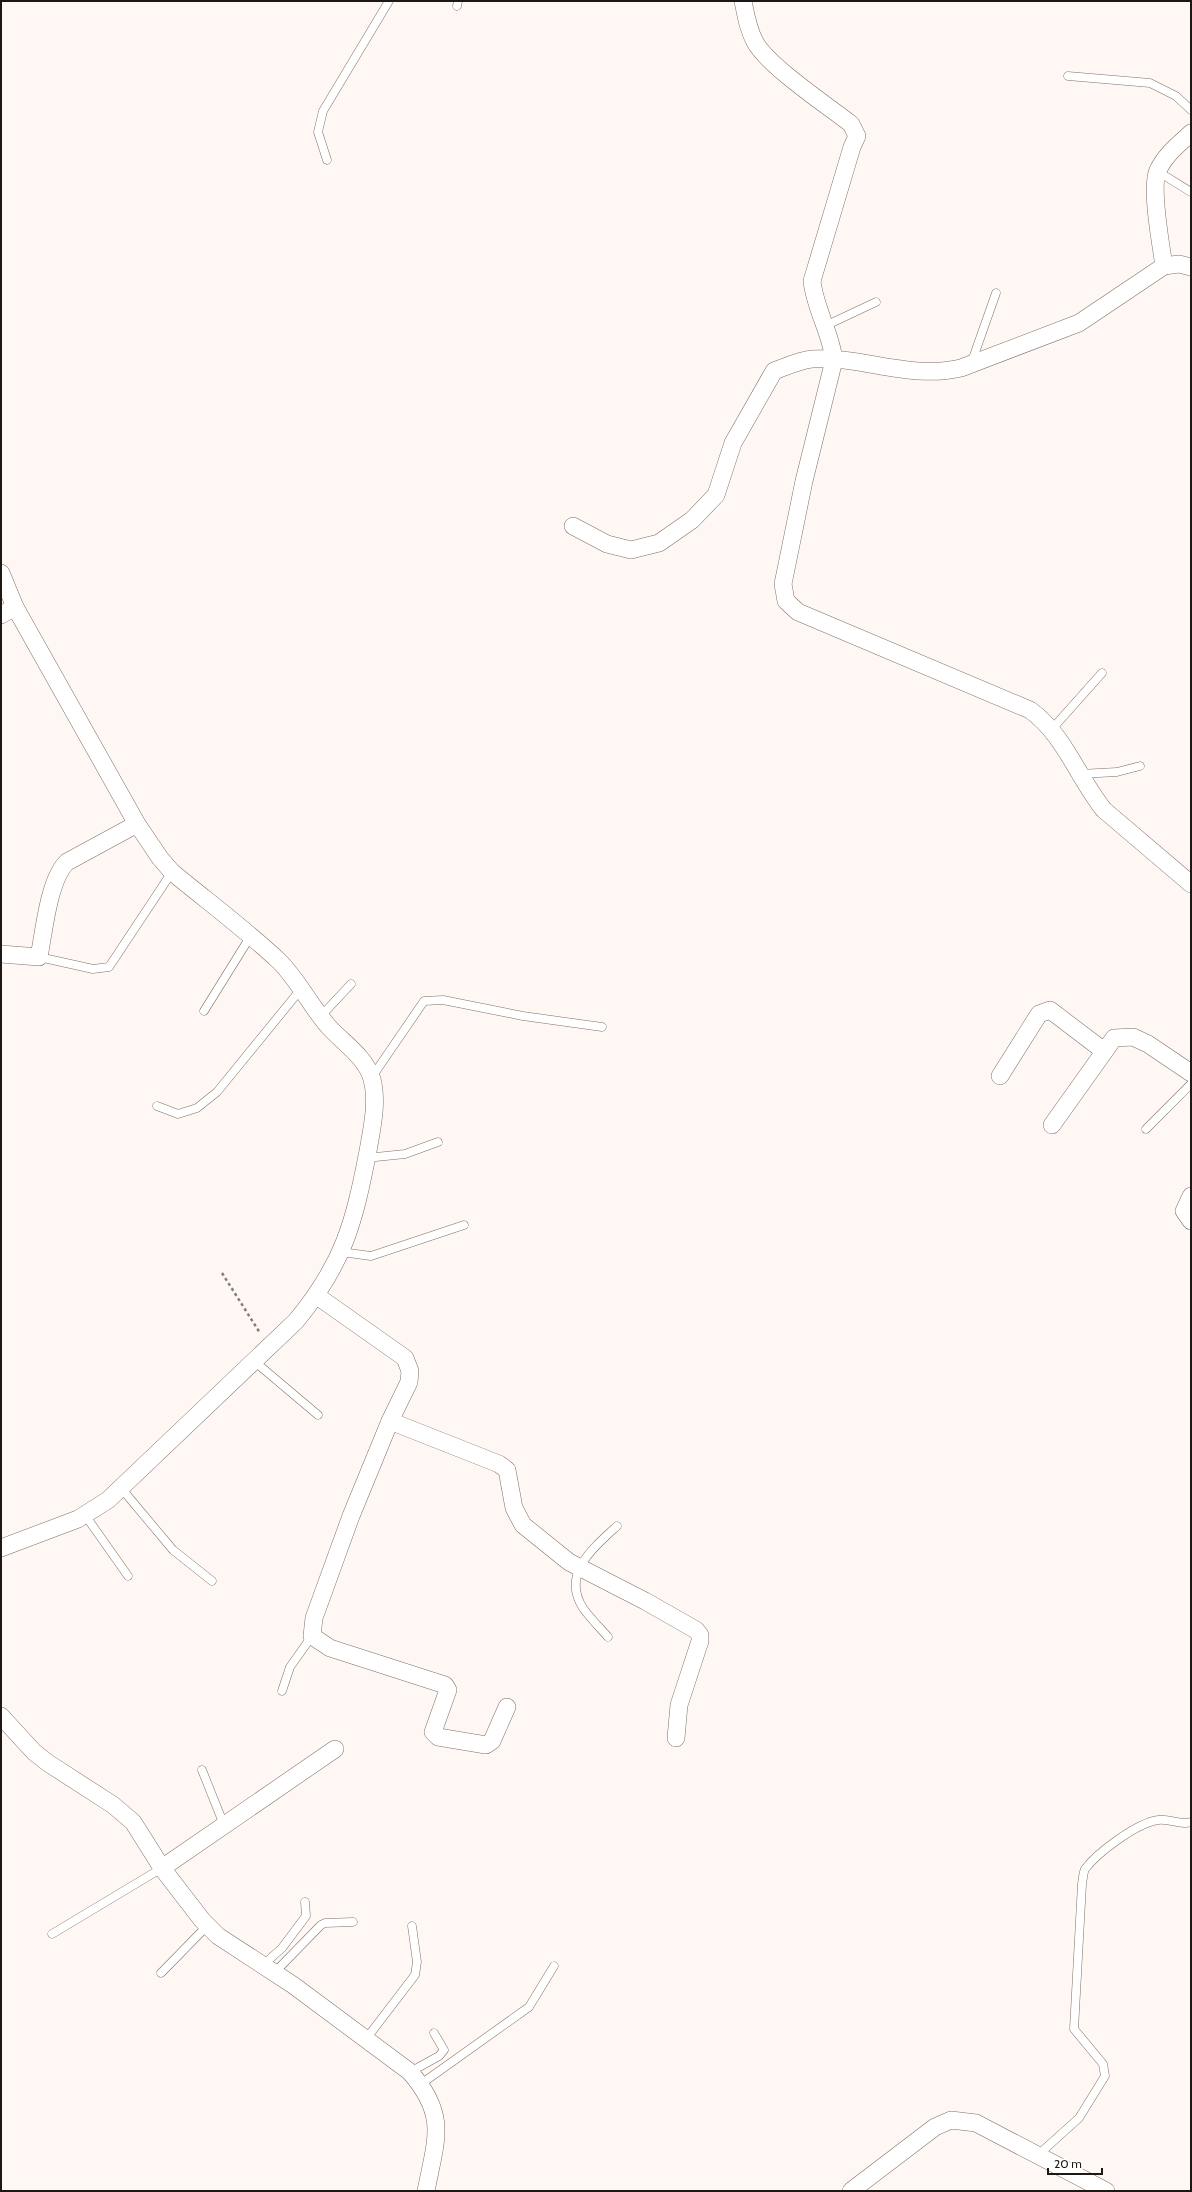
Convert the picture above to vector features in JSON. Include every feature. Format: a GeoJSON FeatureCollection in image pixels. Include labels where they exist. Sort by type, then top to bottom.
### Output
{"type":"FeatureCollection","features":[{"type":"Feature","properties":{"kind":"street"},"geometry":{"type":"LineString","coordinates":[[743,1],[748,26],[756,44],[768,60],[851,124],[857,136],[850,154],[812,281],[814,296],[832,345],[834,360],[804,481],[783,584],[786,601],[798,612],[1030,710],[1043,719],[1052,729],[1079,774],[1104,810],[1191,884]]}},
{"type":"Feature","properties":{"kind":"street"},"geometry":{"type":"LineString","coordinates":[[1164,266],[1155,190],[1157,171],[1167,155],[1191,133]]}},
{"type":"Feature","properties":{"kind":"street"},"geometry":{"type":"LineString","coordinates":[[573,526],[607,544],[631,550],[659,543],[692,520],[716,495],[733,443],[774,371],[811,359],[834,360],[924,372],[945,372],[1079,323],[1164,266],[1179,264],[1191,267]]}},
{"type":"Feature","properties":{"kind":"street"},"geometry":{"type":"LineString","coordinates":[[1,573],[8,611],[137,824],[160,858],[172,872],[279,961],[321,1016],[362,1061],[372,1078],[374,1097],[372,1129],[357,1207],[341,1252],[317,1296],[296,1321],[108,1500],[85,1515],[1,1548]]}},
{"type":"Feature","properties":{"kind":"street"},"geometry":{"type":"LineString","coordinates":[[1,954],[39,957],[54,882],[59,869],[67,862],[137,824]]}},
{"type":"Feature","properties":{"kind":"street"},"geometry":{"type":"LineString","coordinates":[[1000,1076],[1039,1014],[1050,1010],[1104,1051]]}},
{"type":"Feature","properties":{"kind":"street"},"geometry":{"type":"LineString","coordinates":[[1052,1125],[1114,1038],[1133,1037],[1148,1044],[1191,1073]]}},
{"type":"Feature","properties":{"kind":"street"},"geometry":{"type":"LineString","coordinates":[[1191,1196],[1184,1211],[1191,1221]]}},
{"type":"Feature","properties":{"kind":"street"},"geometry":{"type":"LineString","coordinates":[[317,1296],[405,1358],[410,1371],[408,1382],[390,1421],[351,1516],[314,1618],[312,1636],[330,1648],[445,1685],[448,1690],[433,1732],[438,1737],[486,1745],[492,1741],[507,1707]]}},
{"type":"Feature","properties":{"kind":"street"},"geometry":{"type":"LineString","coordinates":[[390,1421],[499,1464],[507,1470],[518,1518],[523,1525],[579,1568],[646,1601],[696,1630],[700,1635],[700,1641],[679,1705],[676,1738]]}},
{"type":"Feature","properties":{"kind":"street"},"geometry":{"type":"LineString","coordinates":[[1,1716],[34,1752],[48,1763],[124,1813],[133,1822],[162,1868],[218,1936],[293,1985],[416,2078],[425,2089],[435,2111],[437,2138],[426,2191]]}},
{"type":"Feature","properties":{"kind":"street"},"geometry":{"type":"LineString","coordinates":[[162,1868],[335,1749]]}},
{"type":"Feature","properties":{"kind":"street"},"geometry":{"type":"LineString","coordinates":[[851,2191],[935,2127],[951,2120],[976,2123],[1106,2191]]}},
{"type":"Feature","properties":{"kind":"lane"},"geometry":{"type":"LineString","coordinates":[[328,160],[318,132],[323,111],[389,1]]}},
{"type":"Feature","properties":{"kind":"lane"},"geometry":{"type":"LineString","coordinates":[[1068,76],[1150,83],[1176,96],[1191,110]]}},
{"type":"Feature","properties":{"kind":"lane"},"geometry":{"type":"LineString","coordinates":[[1157,171],[1191,192]]}},
{"type":"Feature","properties":{"kind":"lane"},"geometry":{"type":"LineString","coordinates":[[970,364],[996,293]]}},
{"type":"Feature","properties":{"kind":"lane"},"geometry":{"type":"LineString","coordinates":[[825,326],[876,302]]}},
{"type":"Feature","properties":{"kind":"lane"},"geometry":{"type":"LineString","coordinates":[[1052,729],[1102,673]]}},
{"type":"Feature","properties":{"kind":"lane"},"geometry":{"type":"LineString","coordinates":[[1079,774],[1117,772],[1140,766]]}},
{"type":"Feature","properties":{"kind":"lane"},"geometry":{"type":"LineString","coordinates":[[39,957],[93,969],[109,967],[172,872]]}},
{"type":"Feature","properties":{"kind":"lane"},"geometry":{"type":"LineString","coordinates":[[204,1012],[250,937]]}},
{"type":"Feature","properties":{"kind":"lane"},"geometry":{"type":"LineString","coordinates":[[321,1016],[351,984]]}},
{"type":"Feature","properties":{"kind":"lane"},"geometry":{"type":"LineString","coordinates":[[157,1106],[178,1114],[197,1108],[217,1092],[301,989]]}},
{"type":"Feature","properties":{"kind":"lane"},"geometry":{"type":"LineString","coordinates":[[372,1078],[424,1001],[442,1000],[523,1016],[602,1027]]}},
{"type":"Feature","properties":{"kind":"lane"},"geometry":{"type":"LineString","coordinates":[[1146,1129],[1191,1084]]}},
{"type":"Feature","properties":{"kind":"lane"},"geometry":{"type":"LineString","coordinates":[[366,1158],[405,1154],[438,1142]]}},
{"type":"Feature","properties":{"kind":"lane"},"geometry":{"type":"LineString","coordinates":[[341,1252],[371,1256],[464,1225]]}},
{"type":"Feature","properties":{"kind":"lane"},"geometry":{"type":"LineString","coordinates":[[254,1361],[318,1415]]}},
{"type":"Feature","properties":{"kind":"lane"},"geometry":{"type":"LineString","coordinates":[[121,1488],[172,1550],[212,1582]]}},
{"type":"Feature","properties":{"kind":"lane"},"geometry":{"type":"LineString","coordinates":[[85,1515],[128,1576]]}},
{"type":"Feature","properties":{"kind":"lane"},"geometry":{"type":"LineString","coordinates":[[608,1637],[583,1608],[575,1590],[579,1568],[589,1551],[617,1526]]}},
{"type":"Feature","properties":{"kind":"lane"},"geometry":{"type":"LineString","coordinates":[[282,1691],[290,1668],[312,1636]]}},
{"type":"Feature","properties":{"kind":"lane"},"geometry":{"type":"LineString","coordinates":[[202,1770],[224,1824]]}},
{"type":"Feature","properties":{"kind":"lane"},"geometry":{"type":"LineString","coordinates":[[1038,2155],[1079,2118],[1104,2076],[1103,2064],[1074,2029],[1084,1870],[1125,1835],[1157,1820],[1168,1819],[1185,1824],[1191,1822]]}},
{"type":"Feature","properties":{"kind":"lane"},"geometry":{"type":"LineString","coordinates":[[52,1934],[162,1868]]}},
{"type":"Feature","properties":{"kind":"lane"},"geometry":{"type":"LineString","coordinates":[[268,1969],[306,1916],[305,1902]]}},
{"type":"Feature","properties":{"kind":"lane"},"geometry":{"type":"LineString","coordinates":[[268,1969],[321,1925],[325,1923],[353,1922]]}},
{"type":"Feature","properties":{"kind":"lane"},"geometry":{"type":"LineString","coordinates":[[161,1974],[208,1925]]}},
{"type":"Feature","properties":{"kind":"lane"},"geometry":{"type":"LineString","coordinates":[[366,2039],[415,1975],[417,1962],[412,1926]]}},
{"type":"Feature","properties":{"kind":"lane"},"geometry":{"type":"LineString","coordinates":[[416,2078],[529,2007],[554,1966]]}},
{"type":"Feature","properties":{"kind":"lane"},"geometry":{"type":"LineString","coordinates":[[416,2078],[444,2050],[434,2033]]}},
{"type":"Feature","properties":{"kind":"path"},"geometry":{"type":"LineString","coordinates":[[222,1273],[269,1347]]}}]}
